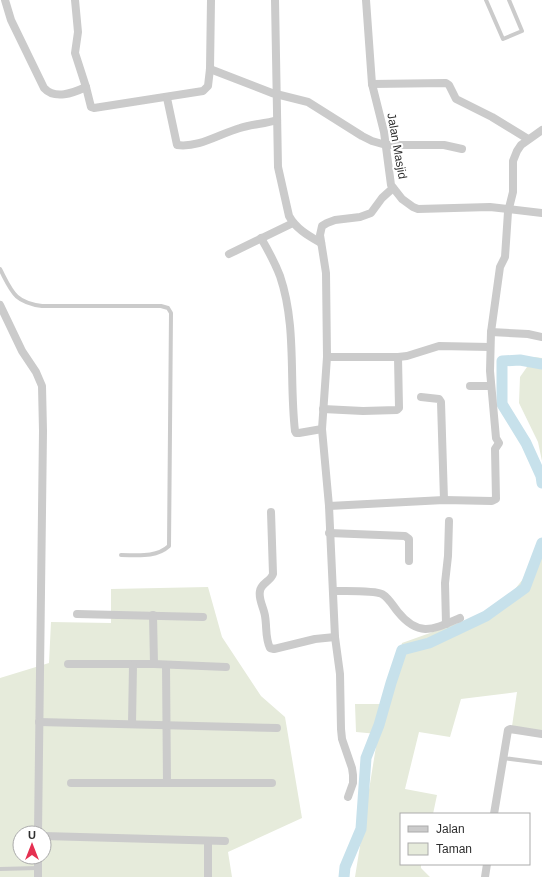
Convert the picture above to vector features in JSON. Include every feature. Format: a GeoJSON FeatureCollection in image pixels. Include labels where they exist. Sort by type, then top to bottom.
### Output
{"type":"FeatureCollection","features":[{"type":"Feature","properties":{"kind":"street"},"geometry":{"type":"LineString","coordinates":[[5,0],[11,20],[34,70],[47,91],[54,95],[60,95],[86,87]]}},
{"type":"Feature","properties":{"kind":"street"},"geometry":{"type":"LineString","coordinates":[[75,0],[78,32],[75,53],[91,107],[94,108],[125,102],[167,98],[203,91],[208,86],[210,69],[211,0]]}},
{"type":"Feature","properties":{"kind":"street"},"geometry":{"type":"LineString","coordinates":[[275,0],[278,167],[289,216],[292,223],[320,243]]}},
{"type":"Feature","properties":{"kind":"street","name":"Jalan Masjid"},"geometry":{"type":"LineString","coordinates":[[366,0],[372,84],[386,145],[393,188],[402,200],[418,209],[475,207],[542,213]]}},
{"type":"Feature","properties":{"kind":"street"},"geometry":{"type":"LineString","coordinates":[[210,69],[277,95],[308,102],[362,136],[386,145],[444,144],[462,149]]}},
{"type":"Feature","properties":{"kind":"street"},"geometry":{"type":"LineString","coordinates":[[372,84],[446,83],[449,85],[456,99],[492,117],[528,139]]}},
{"type":"Feature","properties":{"kind":"street"},"geometry":{"type":"LineString","coordinates":[[167,98],[177,145],[203,142],[242,127],[277,120]]}},
{"type":"Feature","properties":{"kind":"street"},"geometry":{"type":"LineString","coordinates":[[329,506],[444,500],[492,501],[496,499],[495,449],[499,443],[496,434],[491,386],[491,332],[500,267],[505,257],[507,220],[513,192],[513,161],[516,151],[528,139],[542,130]]}},
{"type":"Feature","properties":{"kind":"street"},"geometry":{"type":"LineString","coordinates":[[348,797],[353,783],[353,775],[342,740],[340,674],[335,637],[329,533],[329,506],[322,429],[327,357],[326,273],[320,243],[322,226],[335,220],[360,217],[372,213],[382,198],[393,188]]}},
{"type":"Feature","properties":{"kind":"street"},"geometry":{"type":"LineString","coordinates":[[230,254],[292,223]]}},
{"type":"Feature","properties":{"kind":"street"},"geometry":{"type":"LineString","coordinates":[[261,238],[280,277],[287,310],[292,350],[295,431],[296,433],[299,433],[322,429]]}},
{"type":"Feature","properties":{"kind":"street"},"geometry":{"type":"LineString","coordinates":[[0,305],[22,351],[36,372],[42,386],[41,686],[39,722],[38,825]]}},
{"type":"Feature","properties":{"kind":"street"},"geometry":{"type":"LineString","coordinates":[[491,332],[528,334],[542,337]]}},
{"type":"Feature","properties":{"kind":"street"},"geometry":{"type":"LineString","coordinates":[[327,357],[398,357],[407,356],[439,346],[490,347]]}},
{"type":"Feature","properties":{"kind":"street"},"geometry":{"type":"LineString","coordinates":[[323,409],[397,410],[399,408],[398,357]]}},
{"type":"Feature","properties":{"kind":"street"},"geometry":{"type":"LineString","coordinates":[[470,386],[491,386]]}},
{"type":"Feature","properties":{"kind":"street"},"geometry":{"type":"LineString","coordinates":[[421,397],[439,399],[442,402],[444,500]]}},
{"type":"Feature","properties":{"kind":"street"},"geometry":{"type":"LineString","coordinates":[[271,512],[273,574],[272,577],[261,586],[259,594],[265,615],[268,643],[270,648],[274,649],[316,639],[335,637]]}},
{"type":"Feature","properties":{"kind":"street"},"geometry":{"type":"LineString","coordinates":[[446,624],[445,590],[449,522]]}},
{"type":"Feature","properties":{"kind":"street"},"geometry":{"type":"LineString","coordinates":[[329,533],[405,536],[409,539],[409,561]]}},
{"type":"Feature","properties":{"kind":"street"},"geometry":{"type":"LineString","coordinates":[[333,591],[380,593],[387,598],[406,622],[414,627],[423,629],[431,629],[460,618]]}},
{"type":"Feature","properties":{"kind":"street"},"geometry":{"type":"LineString","coordinates":[[77,614],[203,617]]}},
{"type":"Feature","properties":{"kind":"street"},"geometry":{"type":"LineString","coordinates":[[153,615],[154,664]]}},
{"type":"Feature","properties":{"kind":"street"},"geometry":{"type":"LineString","coordinates":[[68,664],[154,664],[226,667]]}},
{"type":"Feature","properties":{"kind":"street"},"geometry":{"type":"LineString","coordinates":[[132,724],[133,665]]}},
{"type":"Feature","properties":{"kind":"street"},"geometry":{"type":"LineString","coordinates":[[166,665],[167,783]]}},
{"type":"Feature","properties":{"kind":"street"},"geometry":{"type":"LineString","coordinates":[[39,722],[277,728]]}},
{"type":"Feature","properties":{"kind":"street"},"geometry":{"type":"LineString","coordinates":[[494,813],[508,730],[510,729],[542,734]]}},
{"type":"Feature","properties":{"kind":"street"},"geometry":{"type":"LineString","coordinates":[[71,784],[272,783]]}},
{"type":"Feature","properties":{"kind":"street"},"geometry":{"type":"LineString","coordinates":[[52,836],[225,841]]}},
{"type":"Feature","properties":{"kind":"street"},"geometry":{"type":"LineString","coordinates":[[208,841],[208,877]]}},
{"type":"Feature","properties":{"kind":"street"},"geometry":{"type":"LineString","coordinates":[[485,877],[487,865]]}},
{"type":"Feature","properties":{"kind":"street"},"geometry":{"type":"LineString","coordinates":[[38,868],[38,877]]}},
{"type":"Feature","properties":{"kind":"lane"},"geometry":{"type":"LineString","coordinates":[[486,0],[503,39],[522,31],[509,0]]}},
{"type":"Feature","properties":{"kind":"lane"},"geometry":{"type":"LineString","coordinates":[[0,269],[12,292],[19,299],[28,304],[42,306],[161,306],[168,308],[172,313],[169,546],[163,552],[156,554],[121,555]]}},
{"type":"Feature","properties":{"kind":"lane"},"geometry":{"type":"LineString","coordinates":[[503,758],[542,763]]}},
{"type":"Feature","properties":{"kind":"lane"},"geometry":{"type":"LineString","coordinates":[[0,869],[38,868]]}},
{"type":"Feature","properties":{"kind":"green space"},"geometry":{"type":"Polygon","coordinates":[[[534,357],[542,358],[542,461],[538,442],[519,403],[520,377],[534,357]]]}},
{"type":"Feature","properties":{"kind":"green space"},"geometry":{"type":"Polygon","coordinates":[[[542,555],[542,736],[511,733],[517,692],[461,699],[450,737],[419,732],[405,789],[437,795],[433,813],[400,813],[400,865],[421,865],[421,868],[430,877],[355,877],[378,734],[356,732],[355,704],[389,704],[402,643],[500,608],[542,555]]]}},
{"type":"Feature","properties":{"kind":"green space"},"geometry":{"type":"Polygon","coordinates":[[[208,587],[222,637],[261,696],[285,717],[302,818],[228,852],[232,877],[0,877],[0,678],[49,663],[51,622],[111,623],[111,589],[208,587]]]}},
{"type":"Feature","properties":{"kind":"waterway"},"geometry":{"type":"LineString","coordinates":[[542,364],[520,360],[502,361],[502,404],[526,443],[541,476],[542,483]]}},
{"type":"Feature","properties":{"kind":"waterway"},"geometry":{"type":"LineString","coordinates":[[344,877],[345,867],[361,829],[366,758],[379,725],[402,650],[429,643],[486,616],[525,588],[542,543]]}}]}
